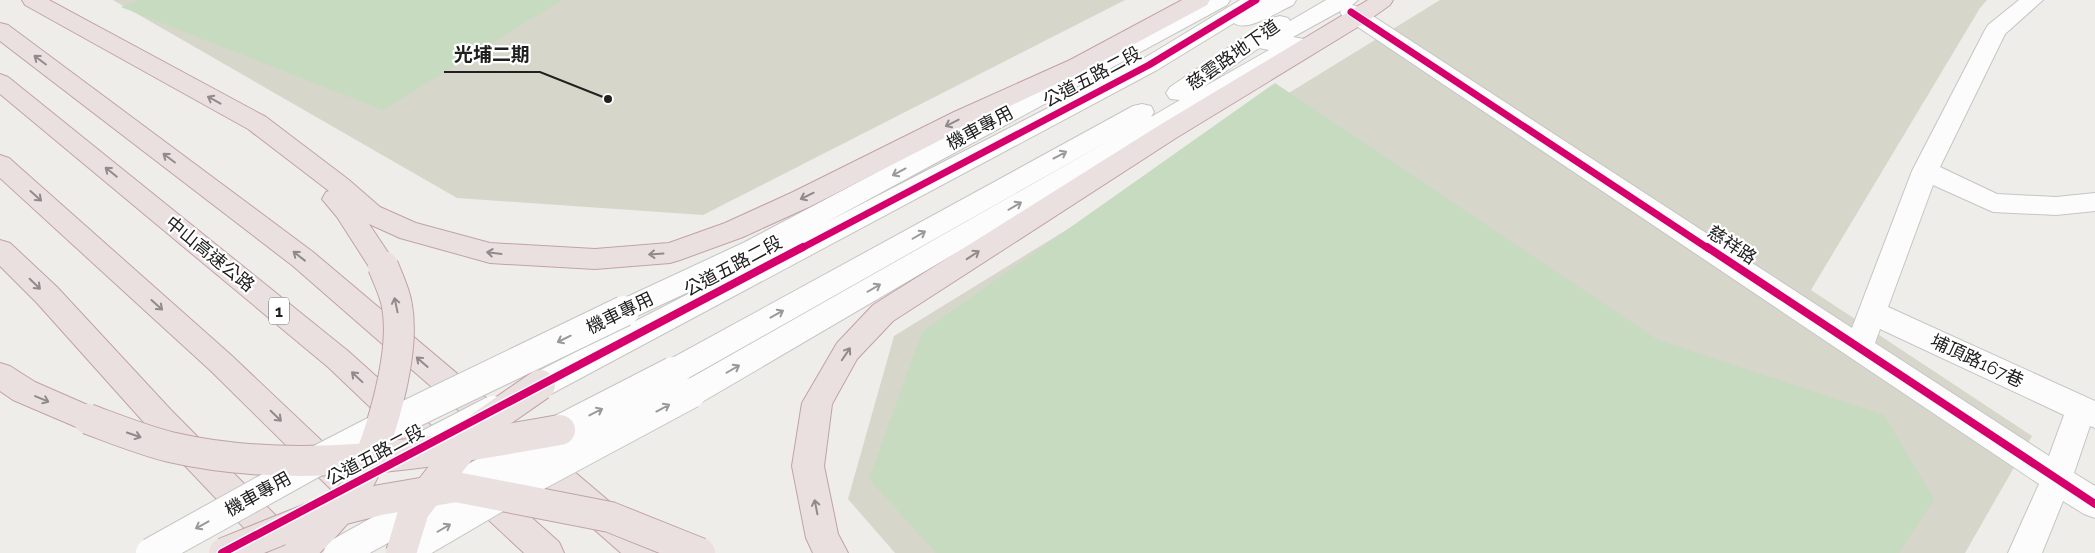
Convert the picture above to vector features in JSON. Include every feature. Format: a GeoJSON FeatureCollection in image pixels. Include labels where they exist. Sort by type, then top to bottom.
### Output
{"type":"FeatureCollection","features":[{"type":"Feature","properties":{"kind":"highway"},"geometry":{"type":"LineString","coordinates":[[33,0],[257,124],[340,186],[371,214],[409,231],[490,253],[595,259],[670,253],[734,230],[802,199],[963,118],[1078,64],[1199,0]]}},
{"type":"Feature","properties":{"kind":"highway"},"geometry":{"type":"LineString","coordinates":[[831,553],[822,538],[808,466],[818,403],[847,351],[883,313],[1168,132],[1357,7],[1382,0]]}},
{"type":"Feature","properties":{"kind":"highway"},"geometry":{"type":"LineString","coordinates":[[0,30],[303,259],[645,553]]}},
{"type":"Feature","properties":{"kind":"highway","name":"中山高速公路"},"geometry":{"type":"LineString","coordinates":[[0,82],[338,359],[547,553]]}},
{"type":"Feature","properties":{"kind":"highway"},"geometry":{"type":"LineString","coordinates":[[257,124],[346,210],[383,266],[398,308],[395,367],[379,429],[364,469],[339,511],[298,553]]}},
{"type":"Feature","properties":{"kind":"highway"},"geometry":{"type":"LineString","coordinates":[[0,164],[221,363],[419,553]]}},
{"type":"Feature","properties":{"kind":"highway"},"geometry":{"type":"LineString","coordinates":[[0,250],[47,295],[160,419],[290,553]]}},
{"type":"Feature","properties":{"kind":"highway"},"geometry":{"type":"LineString","coordinates":[[0,375],[24,391],[88,419],[169,447],[240,459],[315,462],[364,469]]}},
{"type":"Feature","properties":{"kind":"highway"},"geometry":{"type":"LineString","coordinates":[[401,553],[462,448],[481,426],[540,386]]}},
{"type":"Feature","properties":{"kind":"highway"},"geometry":{"type":"LineString","coordinates":[[410,454],[462,448],[560,430]]}},
{"type":"Feature","properties":{"kind":"highway"},"geometry":{"type":"LineString","coordinates":[[223,553],[313,517],[339,511],[433,496],[502,495],[610,517],[700,553]]}},
{"type":"Feature","properties":{"kind":"street","name":"機車專用"},"geometry":{"type":"LineString","coordinates":[[151,553],[315,462],[379,429],[632,321],[763,244],[1219,0]]}},
{"type":"Feature","properties":{"kind":"street","name":"公道五路二段"},"geometry":{"type":"LineString","coordinates":[[223,553],[364,469],[410,454],[540,386],[632,321],[1149,65],[1256,0]]}},
{"type":"Feature","properties":{"kind":"street","name":"慈雲路地下道"},"geometry":{"type":"LineString","coordinates":[[1149,65],[1285,0]]}},
{"type":"Feature","properties":{"kind":"street","name":"慈雲路地下道"},"geometry":{"type":"LineString","coordinates":[[1178,93],[1313,0]]}},
{"type":"Feature","properties":{"kind":"street"},"geometry":{"type":"LineString","coordinates":[[1859,347],[1925,171],[1996,30],[2032,0]]}},
{"type":"Feature","properties":{"kind":"street"},"geometry":{"type":"LineString","coordinates":[[401,553],[502,495],[885,255],[999,188],[1178,93],[1337,3],[1357,7]]}},
{"type":"Feature","properties":{"kind":"street"},"geometry":{"type":"LineString","coordinates":[[339,553],[433,496],[560,430],[682,382],[1357,7]]}},
{"type":"Feature","properties":{"kind":"street","name":"慈祥路"},"geometry":{"type":"LineString","coordinates":[[1357,7],[1859,347],[2095,504]]}},
{"type":"Feature","properties":{"kind":"street"},"geometry":{"type":"LineString","coordinates":[[1925,171],[1993,203],[2056,206],[2095,202]]}},
{"type":"Feature","properties":{"kind":"street","name":"埔頂路167巷"},"geometry":{"type":"LineString","coordinates":[[1873,313],[2088,412],[2025,553]]}},
{"type":"Feature","properties":{"kind":"shaded area"},"geometry":{"type":"Polygon","coordinates":[[[113,0],[1125,0],[703,215],[457,198],[113,0]]]}},
{"type":"Feature","properties":{"kind":"shaded area"},"geometry":{"type":"Polygon","coordinates":[[[1440,0],[1987,0],[1980,8],[1811,290],[2032,436],[1965,553],[895,553],[848,499],[894,336],[1440,0]]]}},
{"type":"Feature","properties":{"kind":"green space"},"geometry":{"type":"Polygon","coordinates":[[[139,0],[562,0],[383,110],[121,7],[139,0]]]}},
{"type":"Feature","properties":{"kind":"green space"},"geometry":{"type":"Polygon","coordinates":[[[1275,83],[1658,340],[1884,415],[1934,499],[1899,553],[936,553],[869,479],[922,332],[1275,83]]]}},
{"type":"Feature","properties":{"kind":"cycle path"},"geometry":{"type":"LineString","coordinates":[[222,553],[1149,65],[1256,0]]}},
{"type":"Feature","properties":{"kind":"cycle path"},"geometry":{"type":"LineString","coordinates":[[1351,12],[2095,504]]}},
{"type":"Feature","properties":{"kind":"place","name":"光埔二期"},"geometry":{"type":"Point","coordinates":[608,99]}}]}
